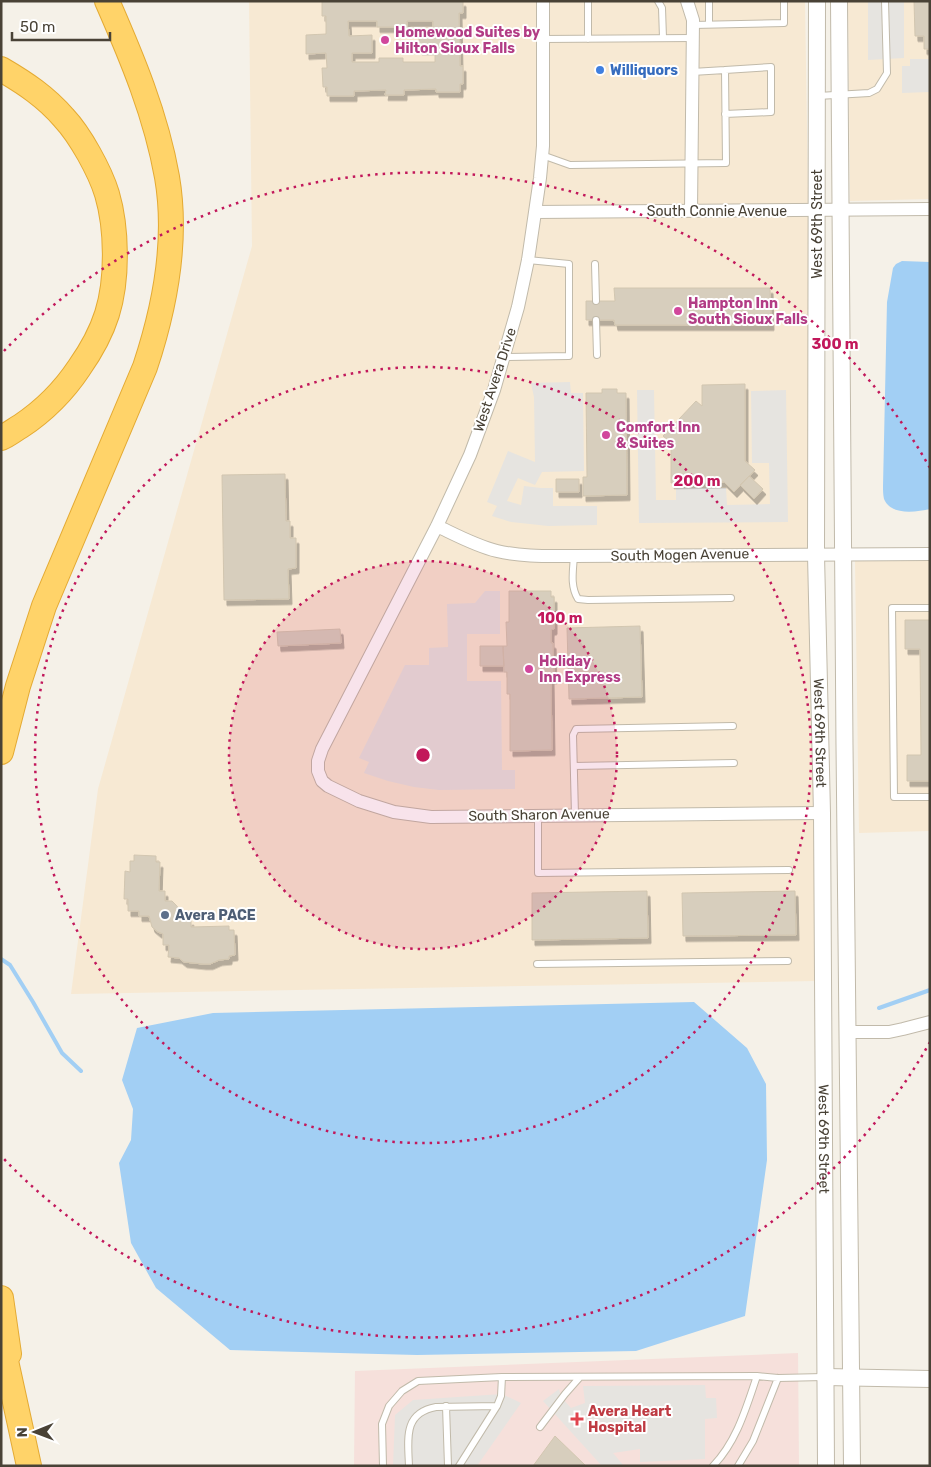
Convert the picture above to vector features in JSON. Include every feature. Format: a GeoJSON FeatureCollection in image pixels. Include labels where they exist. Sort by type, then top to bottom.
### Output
{"type":"FeatureCollection","features":[{"type":"Feature","properties":{"kind":"highway"},"geometry":{"type":"LineString","coordinates":[[107,1],[141,81]]}},
{"type":"Feature","properties":{"kind":"highway"},"geometry":{"type":"LineString","coordinates":[[1,752],[18,686],[44,606],[136,391],[156,334],[163,304],[168,273],[170,206],[167,178],[155,125],[128,31],[125,1]]}},
{"type":"Feature","properties":{"kind":"highway"},"geometry":{"type":"LineString","coordinates":[[1,69],[44,97],[66,119],[89,154],[107,193],[114,233],[114,274],[108,313],[94,345],[70,382],[41,412],[1,438]]}},
{"type":"Feature","properties":{"kind":"highway"},"geometry":{"type":"LineString","coordinates":[[1,1298],[20,1423]]}},
{"type":"Feature","properties":{"kind":"highway"},"geometry":{"type":"LineString","coordinates":[[1,1338],[29,1466]]}},
{"type":"Feature","properties":{"kind":"street","name":"West Avera Drive"},"geometry":{"type":"LineString","coordinates":[[334,727],[470,455],[504,357],[518,307],[528,260],[542,155],[543,1]]}},
{"type":"Feature","properties":{"kind":"street"},"geometry":{"type":"LineString","coordinates":[[687,1],[693,20],[692,211]]}},
{"type":"Feature","properties":{"kind":"street","name":"West 69th Street"},"geometry":{"type":"LineString","coordinates":[[818,1],[816,555],[822,813],[826,1466]]}},
{"type":"Feature","properties":{"kind":"street","name":"West 69th Street"},"geometry":{"type":"LineString","coordinates":[[839,1],[839,210],[852,1466]]}},
{"type":"Feature","properties":{"kind":"street","name":"South Connie Avenue"},"geometry":{"type":"LineString","coordinates":[[535,212],[930,209]]}},
{"type":"Feature","properties":{"kind":"street","name":"South Mogen Avenue"},"geometry":{"type":"LineString","coordinates":[[436,526],[478,545],[496,551],[521,555],[930,554]]}},
{"type":"Feature","properties":{"kind":"street","name":"South Sharon Avenue"},"geometry":{"type":"LineString","coordinates":[[334,727],[318,761],[318,771],[322,781],[328,786],[359,801],[394,812],[431,817],[822,813]]}},
{"type":"Feature","properties":{"kind":"street"},"geometry":{"type":"LineString","coordinates":[[849,1032],[889,1032],[930,1022]]}},
{"type":"Feature","properties":{"kind":"street"},"geometry":{"type":"LineString","coordinates":[[825,1377],[930,1380]]}},
{"type":"Feature","properties":{"kind":"lane"},"geometry":{"type":"LineString","coordinates":[[588,1],[588,39]]}},
{"type":"Feature","properties":{"kind":"lane"},"geometry":{"type":"LineString","coordinates":[[658,1],[662,8],[663,38]]}},
{"type":"Feature","properties":{"kind":"lane"},"geometry":{"type":"LineString","coordinates":[[709,1],[709,24]]}},
{"type":"Feature","properties":{"kind":"lane"},"geometry":{"type":"LineString","coordinates":[[693,25],[784,23],[784,1]]}},
{"type":"Feature","properties":{"kind":"lane"},"geometry":{"type":"LineString","coordinates":[[818,96],[873,92],[877,89],[887,73],[886,1]]}},
{"type":"Feature","properties":{"kind":"lane"},"geometry":{"type":"LineString","coordinates":[[543,39],[692,38]]}},
{"type":"Feature","properties":{"kind":"lane"},"geometry":{"type":"LineString","coordinates":[[692,72],[771,67],[771,112],[725,114]]}},
{"type":"Feature","properties":{"kind":"lane"},"geometry":{"type":"LineString","coordinates":[[542,155],[570,165],[726,163],[725,70]]}},
{"type":"Feature","properties":{"kind":"lane"},"geometry":{"type":"LineString","coordinates":[[504,357],[569,356],[569,264],[528,260]]}},
{"type":"Feature","properties":{"kind":"lane"},"geometry":{"type":"LineString","coordinates":[[595,264],[596,301]]}},
{"type":"Feature","properties":{"kind":"lane"},"geometry":{"type":"LineString","coordinates":[[596,320],[596,355]]}},
{"type":"Feature","properties":{"kind":"lane"},"geometry":{"type":"LineString","coordinates":[[574,556],[572,582],[578,599],[731,598]]}},
{"type":"Feature","properties":{"kind":"lane"},"geometry":{"type":"LineString","coordinates":[[930,608],[892,608],[894,797],[930,797]]}},
{"type":"Feature","properties":{"kind":"lane"},"geometry":{"type":"LineString","coordinates":[[575,815],[573,735],[576,729],[733,726]]}},
{"type":"Feature","properties":{"kind":"lane"},"geometry":{"type":"LineString","coordinates":[[574,766],[734,763]]}},
{"type":"Feature","properties":{"kind":"lane"},"geometry":{"type":"LineString","coordinates":[[538,815],[538,873],[789,870]]}},
{"type":"Feature","properties":{"kind":"lane"},"geometry":{"type":"LineString","coordinates":[[537,964],[788,961]]}},
{"type":"Feature","properties":{"kind":"lane"},"geometry":{"type":"LineString","coordinates":[[713,1466],[720,1459],[737,1433],[757,1376]]}},
{"type":"Feature","properties":{"kind":"lane"},"geometry":{"type":"LineString","coordinates":[[382,1466],[382,1424],[389,1406],[402,1390],[418,1380],[502,1377],[825,1377]]}},
{"type":"Feature","properties":{"kind":"lane"},"geometry":{"type":"LineString","coordinates":[[459,1466],[497,1406],[501,1396],[502,1377]]}},
{"type":"Feature","properties":{"kind":"lane"},"geometry":{"type":"LineString","coordinates":[[540,1427],[580,1377]]}},
{"type":"Feature","properties":{"kind":"lane"},"geometry":{"type":"LineString","coordinates":[[738,1466],[753,1441],[778,1378]]}},
{"type":"Feature","properties":{"kind":"lane"},"geometry":{"type":"LineString","coordinates":[[409,1466],[408,1433],[411,1422],[418,1413],[427,1408],[446,1406],[497,1406]]}},
{"type":"Feature","properties":{"kind":"lane"},"geometry":{"type":"LineString","coordinates":[[446,1406],[448,1466]]}},
{"type":"Feature","properties":{"kind":"shaded area"},"geometry":{"type":"Polygon","coordinates":[[[249,1],[805,1],[816,981],[71,994],[98,789],[252,246],[249,1]]]}},
{"type":"Feature","properties":{"kind":"shaded area"},"geometry":{"type":"Polygon","coordinates":[[[848,1],[930,1],[930,199],[850,201],[848,1]]]}},
{"type":"Feature","properties":{"kind":"shaded area"},"geometry":{"type":"Polygon","coordinates":[[[868,1],[904,1],[904,58],[868,60],[868,1]]]}},
{"type":"Feature","properties":{"kind":"shaded area"},"geometry":{"type":"Polygon","coordinates":[[[910,59],[930,59],[930,92],[902,93],[902,66],[910,66],[910,59]]]}},
{"type":"Feature","properties":{"kind":"shaded area"},"geometry":{"type":"Polygon","coordinates":[[[570,382],[571,393],[583,393],[584,471],[542,472],[535,485],[518,478],[507,501],[521,505],[524,486],[553,488],[553,506],[597,506],[597,525],[548,526],[511,522],[492,516],[497,506],[487,502],[508,451],[535,462],[534,397],[531,383],[570,382]]]}},
{"type":"Feature","properties":{"kind":"shaded area"},"geometry":{"type":"Polygon","coordinates":[[[637,390],[654,390],[656,500],[676,500],[676,488],[726,488],[727,505],[770,504],[769,463],[752,463],[751,391],[786,390],[788,522],[639,523],[637,390]]]}},
{"type":"Feature","properties":{"kind":"shaded area"},"geometry":{"type":"Polygon","coordinates":[[[855,561],[930,561],[930,831],[859,833],[855,561]]]}},
{"type":"Feature","properties":{"kind":"shaded area"},"geometry":{"type":"Polygon","coordinates":[[[485,591],[500,591],[500,634],[467,634],[467,681],[501,681],[502,770],[515,770],[515,789],[439,790],[414,787],[364,773],[369,762],[359,758],[405,665],[429,665],[429,648],[448,647],[447,604],[475,603],[485,591]]]}},
{"type":"Feature","properties":{"kind":"shaded area","name":"Avera Heart Hospital"},"geometry":{"type":"Polygon","coordinates":[[[798,1353],[799,1466],[354,1466],[355,1371],[798,1353]]]}},
{"type":"Feature","properties":{"kind":"shaded area"},"geometry":{"type":"Polygon","coordinates":[[[705,1385],[706,1398],[716,1398],[717,1418],[705,1419],[705,1459],[640,1462],[640,1449],[613,1453],[624,1466],[602,1466],[543,1401],[559,1389],[561,1397],[571,1408],[585,1403],[583,1386],[705,1385]]]}},
{"type":"Feature","properties":{"kind":"shaded area"},"geometry":{"type":"Polygon","coordinates":[[[502,1394],[521,1403],[477,1466],[393,1466],[395,1415],[413,1400],[502,1394]]]}},
{"type":"Feature","properties":{"kind":"water"},"geometry":{"type":"Polygon","coordinates":[[[902,261],[930,262],[930,509],[911,512],[892,508],[884,499],[883,491],[887,302],[893,268],[902,261]]]}},
{"type":"Feature","properties":{"kind":"water"},"geometry":{"type":"Polygon","coordinates":[[[694,1002],[747,1048],[766,1084],[767,1160],[745,1316],[636,1351],[417,1355],[230,1350],[156,1288],[131,1243],[119,1163],[131,1140],[133,1109],[122,1080],[137,1028],[213,1013],[694,1002]]]}},
{"type":"Feature","properties":{"kind":"building"},"geometry":{"type":"Polygon","coordinates":[[[322,1],[463,1],[463,13],[459,13],[460,66],[463,66],[463,84],[460,84],[460,92],[436,92],[436,89],[404,90],[404,95],[385,95],[386,90],[354,91],[354,96],[327,96],[327,87],[323,87],[322,68],[327,68],[326,53],[306,54],[306,35],[326,34],[326,16],[322,16],[322,1]],[[348,21],[349,36],[372,35],[372,53],[352,53],[352,62],[379,62],[379,58],[403,58],[403,62],[435,62],[435,49],[419,49],[419,32],[433,31],[433,21],[407,21],[407,27],[377,27],[377,21],[348,21]]]}},
{"type":"Feature","properties":{"kind":"building"},"geometry":{"type":"Polygon","coordinates":[[[914,1],[930,1],[930,49],[924,49],[924,36],[915,36],[914,1]]]}},
{"type":"Feature","properties":{"kind":"building","name":"Hampton Inn South Sioux Falls"},"geometry":{"type":"Polygon","coordinates":[[[614,288],[770,288],[771,325],[615,325],[614,320],[586,320],[586,301],[615,301],[614,288]]]}},
{"type":"Feature","properties":{"kind":"building"},"geometry":{"type":"Polygon","coordinates":[[[745,384],[745,461],[755,470],[734,492],[724,482],[671,483],[671,443],[663,436],[696,401],[702,406],[702,385],[745,384]]]}},
{"type":"Feature","properties":{"kind":"building","name":"Comfort Inn & Suites"},"geometry":{"type":"Polygon","coordinates":[[[602,389],[617,389],[617,393],[626,393],[627,495],[583,496],[583,477],[587,477],[586,393],[602,393],[602,389]]]}},
{"type":"Feature","properties":{"kind":"building"},"geometry":{"type":"Polygon","coordinates":[[[285,474],[286,521],[290,521],[290,538],[296,538],[296,568],[288,569],[289,599],[224,600],[222,475],[285,474]]]}},
{"type":"Feature","properties":{"kind":"building"},"geometry":{"type":"Polygon","coordinates":[[[749,476],[763,489],[754,499],[740,485],[749,476]]]}},
{"type":"Feature","properties":{"kind":"building"},"geometry":{"type":"Polygon","coordinates":[[[556,479],[579,479],[579,492],[556,492],[556,479]]]}},
{"type":"Feature","properties":{"kind":"building","name":"Holiday Inn Express"},"geometry":{"type":"Polygon","coordinates":[[[509,591],[551,591],[551,597],[554,597],[554,629],[551,630],[554,678],[551,678],[552,750],[510,751],[510,694],[507,694],[507,672],[504,672],[503,646],[507,646],[506,622],[509,622],[509,591]]]}},
{"type":"Feature","properties":{"kind":"building"},"geometry":{"type":"Polygon","coordinates":[[[905,620],[930,620],[930,781],[907,781],[907,755],[921,755],[920,649],[905,649],[905,620]]]}},
{"type":"Feature","properties":{"kind":"building"},"geometry":{"type":"Polygon","coordinates":[[[640,626],[642,697],[569,699],[567,628],[640,626]]]}},
{"type":"Feature","properties":{"kind":"building"},"geometry":{"type":"Polygon","coordinates":[[[340,629],[341,643],[278,646],[277,632],[340,629]]]}},
{"type":"Feature","properties":{"kind":"building"},"geometry":{"type":"Polygon","coordinates":[[[480,646],[503,646],[504,666],[480,666],[480,646]]]}},
{"type":"Feature","properties":{"kind":"building"},"geometry":{"type":"Polygon","coordinates":[[[134,855],[156,856],[156,862],[160,862],[159,891],[165,891],[165,901],[172,901],[180,910],[180,920],[191,920],[191,927],[229,926],[229,930],[234,930],[235,955],[229,956],[229,959],[219,960],[210,964],[184,962],[179,958],[168,957],[169,945],[163,945],[163,934],[152,927],[149,916],[139,916],[139,911],[128,911],[128,899],[124,899],[125,871],[130,872],[130,861],[134,861],[134,855]]]}},
{"type":"Feature","properties":{"kind":"building"},"geometry":{"type":"Polygon","coordinates":[[[647,891],[648,938],[532,940],[532,893],[647,891]]]}},
{"type":"Feature","properties":{"kind":"building"},"geometry":{"type":"Polygon","coordinates":[[[795,891],[796,935],[683,936],[682,893],[795,891]]]}},
{"type":"Feature","properties":{"kind":"building"},"geometry":{"type":"Polygon","coordinates":[[[555,1436],[586,1466],[533,1466],[555,1436]]]}},
{"type":"Feature","properties":{"kind":"waterway"},"geometry":{"type":"LineString","coordinates":[[1,959],[10,965],[62,1053],[81,1071]]}},
{"type":"Feature","properties":{"kind":"waterway"},"geometry":{"type":"LineString","coordinates":[[879,1008],[930,990]]}},
{"type":"Feature","properties":{"kind":"place","name":"Homewood Suites by Hilton Sioux Falls"},"geometry":{"type":"Point","coordinates":[385,40]}},
{"type":"Feature","properties":{"kind":"place","name":"Williquors"},"geometry":{"type":"Point","coordinates":[600,70]}},
{"type":"Feature","properties":{"kind":"place","name":"Hampton Inn South Sioux Falls"},"geometry":{"type":"Point","coordinates":[678,311]}},
{"type":"Feature","properties":{"kind":"place","name":"Comfort Inn & Suites"},"geometry":{"type":"Point","coordinates":[606,435]}},
{"type":"Feature","properties":{"kind":"place","name":"Holiday Inn Express"},"geometry":{"type":"Point","coordinates":[529,669]}},
{"type":"Feature","properties":{"kind":"place","name":"Avera PACE"},"geometry":{"type":"Point","coordinates":[165,915]}},
{"type":"Feature","properties":{"kind":"place","name":"Avera Heart Hospital"},"geometry":{"type":"Point","coordinates":[577,1419]}}]}
